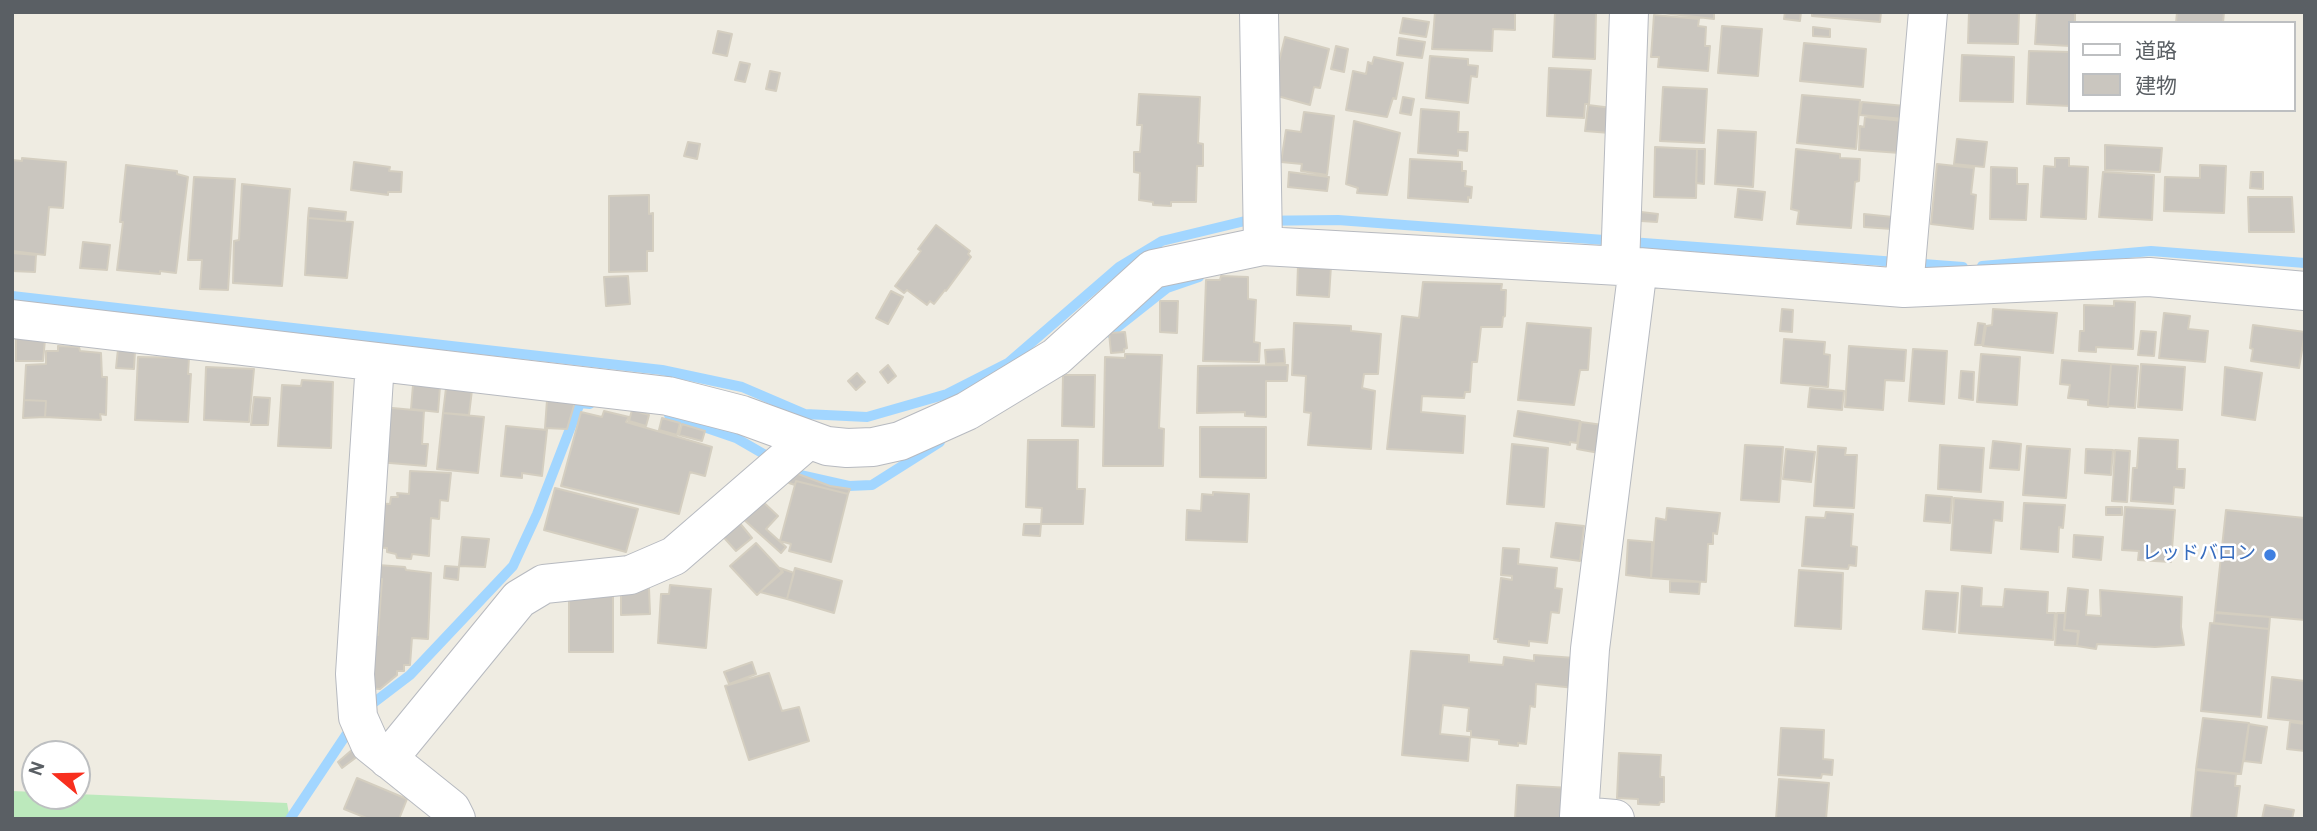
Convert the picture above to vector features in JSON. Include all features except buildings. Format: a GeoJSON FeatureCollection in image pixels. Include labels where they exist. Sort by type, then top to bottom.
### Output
{"type":"FeatureCollection","features":[{"type":"Feature","properties":{"kind":"street"},"geometry":{"type":"LineString","coordinates":[[1259,12],[1263,230]]}},
{"type":"Feature","properties":{"kind":"street"},"geometry":{"type":"LineString","coordinates":[[1615,819],[1579,816],[1590,649],[1628,265],[1629,12]]}},
{"type":"Feature","properties":{"kind":"street"},"geometry":{"type":"LineString","coordinates":[[1905,271],[1928,12]]}},
{"type":"Feature","properties":{"kind":"street"},"geometry":{"type":"LineString","coordinates":[[388,759],[519,599],[544,584],[629,575],[674,556],[789,455],[873,447],[900,440],[967,411],[1056,357],[1153,269],[1263,230],[1628,265],[2149,276],[2305,290]]}},
{"type":"Feature","properties":{"kind":"street"},"geometry":{"type":"LineString","coordinates":[[12,319],[668,396],[742,415],[789,455]]}},
{"type":"Feature","properties":{"kind":"street"},"geometry":{"type":"LineString","coordinates":[[375,362],[355,674],[358,718],[370,744],[451,809],[456,819]]}},
{"type":"Feature","properties":{"kind":"green space"},"geometry":{"type":"Polygon","coordinates":[[[12,791],[21,791],[21,810],[91,810],[91,795],[287,803],[290,819],[12,819],[12,791]]]}},
{"type":"Feature","properties":{"kind":"waterway"},"geometry":{"type":"LineString","coordinates":[[12,296],[662,370],[742,387],[805,414],[867,417],[947,394],[1008,363],[1119,267],[1162,241],[1245,221],[1338,220],[1963,267]]}},
{"type":"Feature","properties":{"kind":"waterway"},"geometry":{"type":"LineString","coordinates":[[1982,266],[2151,251],[2305,263]]}},
{"type":"Feature","properties":{"kind":"waterway"},"geometry":{"type":"LineString","coordinates":[[1110,333],[1167,288],[1199,277]]}},
{"type":"Feature","properties":{"kind":"waterway"},"geometry":{"type":"LineString","coordinates":[[368,707],[410,675],[513,566],[537,514],[580,403],[590,404]]}},
{"type":"Feature","properties":{"kind":"waterway"},"geometry":{"type":"LineString","coordinates":[[669,415],[736,438],[800,475],[849,486],[872,485],[940,442]]}},
{"type":"Feature","properties":{"kind":"waterway"},"geometry":{"type":"LineString","coordinates":[[290,819],[346,735]]}},
{"type":"Feature","properties":{"kind":"place","name":"レッドバロン"},"geometry":{"type":"Point","coordinates":[2270,555]}}]}
